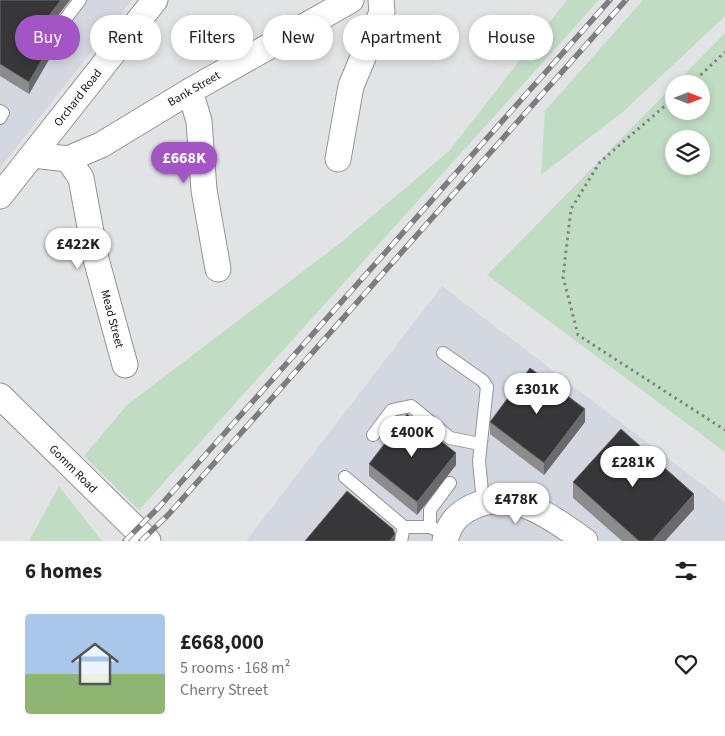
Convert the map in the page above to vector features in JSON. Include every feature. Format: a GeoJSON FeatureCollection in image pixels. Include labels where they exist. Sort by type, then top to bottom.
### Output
{"type":"FeatureCollection","features":[{"type":"Feature","properties":{"kind":"street","name":"Orchard Road"},"geometry":{"type":"LineString","coordinates":[[0,196],[155,0]]}},
{"type":"Feature","properties":{"kind":"street","name":"Bank Street"},"geometry":{"type":"LineString","coordinates":[[33,155],[68,159],[101,145],[190,91],[351,0]]}},
{"type":"Feature","properties":{"kind":"street"},"geometry":{"type":"LineString","coordinates":[[338,159],[351,86],[382,12],[381,0]]}},
{"type":"Feature","properties":{"kind":"street"},"geometry":{"type":"LineString","coordinates":[[190,91],[199,121],[204,190],[218,269]]}},
{"type":"Feature","properties":{"kind":"street","name":"Mead Street"},"geometry":{"type":"LineString","coordinates":[[68,159],[81,178],[96,259],[125,365]]}},
{"type":"Feature","properties":{"kind":"street","name":"Gomm Road"},"geometry":{"type":"LineString","coordinates":[[0,396],[148,541]]}},
{"type":"Feature","properties":{"kind":"street"},"geometry":{"type":"LineString","coordinates":[[441,534],[464,511],[484,502],[504,500],[550,516],[585,541]]}},
{"type":"Feature","properties":{"kind":"lane"},"geometry":{"type":"LineString","coordinates":[[68,15],[80,0]]}},
{"type":"Feature","properties":{"kind":"lane"},"geometry":{"type":"LineString","coordinates":[[0,110],[3,113],[0,118]]}},
{"type":"Feature","properties":{"kind":"lane"},"geometry":{"type":"LineString","coordinates":[[443,353],[483,381],[487,388],[478,461],[484,502]]}},
{"type":"Feature","properties":{"kind":"lane"},"geometry":{"type":"LineString","coordinates":[[374,435],[392,410],[411,406],[450,438],[480,444]]}},
{"type":"Feature","properties":{"kind":"lane"},"geometry":{"type":"LineString","coordinates":[[345,477],[404,527],[441,534]]}},
{"type":"Feature","properties":{"kind":"lane"},"geometry":{"type":"LineString","coordinates":[[441,534],[430,510],[450,484]]}},
{"type":"Feature","properties":{"kind":"lane"},"geometry":{"type":"LineString","coordinates":[[402,541],[404,527]]}},
{"type":"Feature","properties":{"kind":"path"},"geometry":{"type":"LineString","coordinates":[[701,75],[725,52]]}},
{"type":"Feature","properties":{"kind":"path"},"geometry":{"type":"LineString","coordinates":[[665,106],[600,162],[571,209],[563,276],[578,335],[725,430]]}},
{"type":"Feature","properties":{"kind":"shaded area"},"geometry":{"type":"Polygon","coordinates":[[[0,0],[132,0],[120,15],[90,15],[90,53],[0,168],[0,0]]]}},
{"type":"Feature","properties":{"kind":"shaded area"},"geometry":{"type":"Polygon","coordinates":[[[442,286],[725,502],[725,541],[246,541],[442,286]]]}},
{"type":"Feature","properties":{"kind":"green space"},"geometry":{"type":"Polygon","coordinates":[[[567,0],[599,0],[553,51],[553,18],[567,0]]]}},
{"type":"Feature","properties":{"kind":"green space"},"geometry":{"type":"Polygon","coordinates":[[[643,0],[725,0],[725,16],[624,111],[541,175],[545,111],[643,0]]]}},
{"type":"Feature","properties":{"kind":"green space"},"geometry":{"type":"Polygon","coordinates":[[[725,33],[725,452],[487,275],[665,94],[665,120],[710,120],[710,75],[684,75],[725,33]]]}},
{"type":"Feature","properties":{"kind":"green space"},"geometry":{"type":"Polygon","coordinates":[[[520,60],[545,60],[139,510],[84,456],[127,405],[339,244],[449,151],[520,60]]]}},
{"type":"Feature","properties":{"kind":"green space"},"geometry":{"type":"Polygon","coordinates":[[[59,486],[102,541],[29,541],[59,486]]]}},
{"type":"Feature","properties":{"kind":"building"},"geometry":{"type":"Polygon","coordinates":[[[0,0],[61,0],[49,15],[15,15],[15,60],[42,60],[29,82],[0,64],[0,0]]]}},
{"type":"Feature","properties":{"kind":"building"},"geometry":{"type":"Polygon","coordinates":[[[530,368],[585,409],[544,463],[490,422],[530,368]]]}},
{"type":"Feature","properties":{"kind":"building"},"geometry":{"type":"Polygon","coordinates":[[[407,414],[456,453],[417,502],[369,464],[407,414]]]}},
{"type":"Feature","properties":{"kind":"building"},"geometry":{"type":"Polygon","coordinates":[[[621,429],[694,494],[652,541],[639,541],[573,482],[621,429]]]}},
{"type":"Feature","properties":{"kind":"building"},"geometry":{"type":"Polygon","coordinates":[[[347,491],[393,529],[395,534],[390,541],[305,541],[347,491]]]}},
{"type":"Feature","properties":{"kind":"railway"},"geometry":{"type":"LineString","coordinates":[[125,541],[159,507],[610,0]]}},
{"type":"Feature","properties":{"kind":"railway"},"geometry":{"type":"LineString","coordinates":[[141,541],[168,515],[626,0]]}}]}
